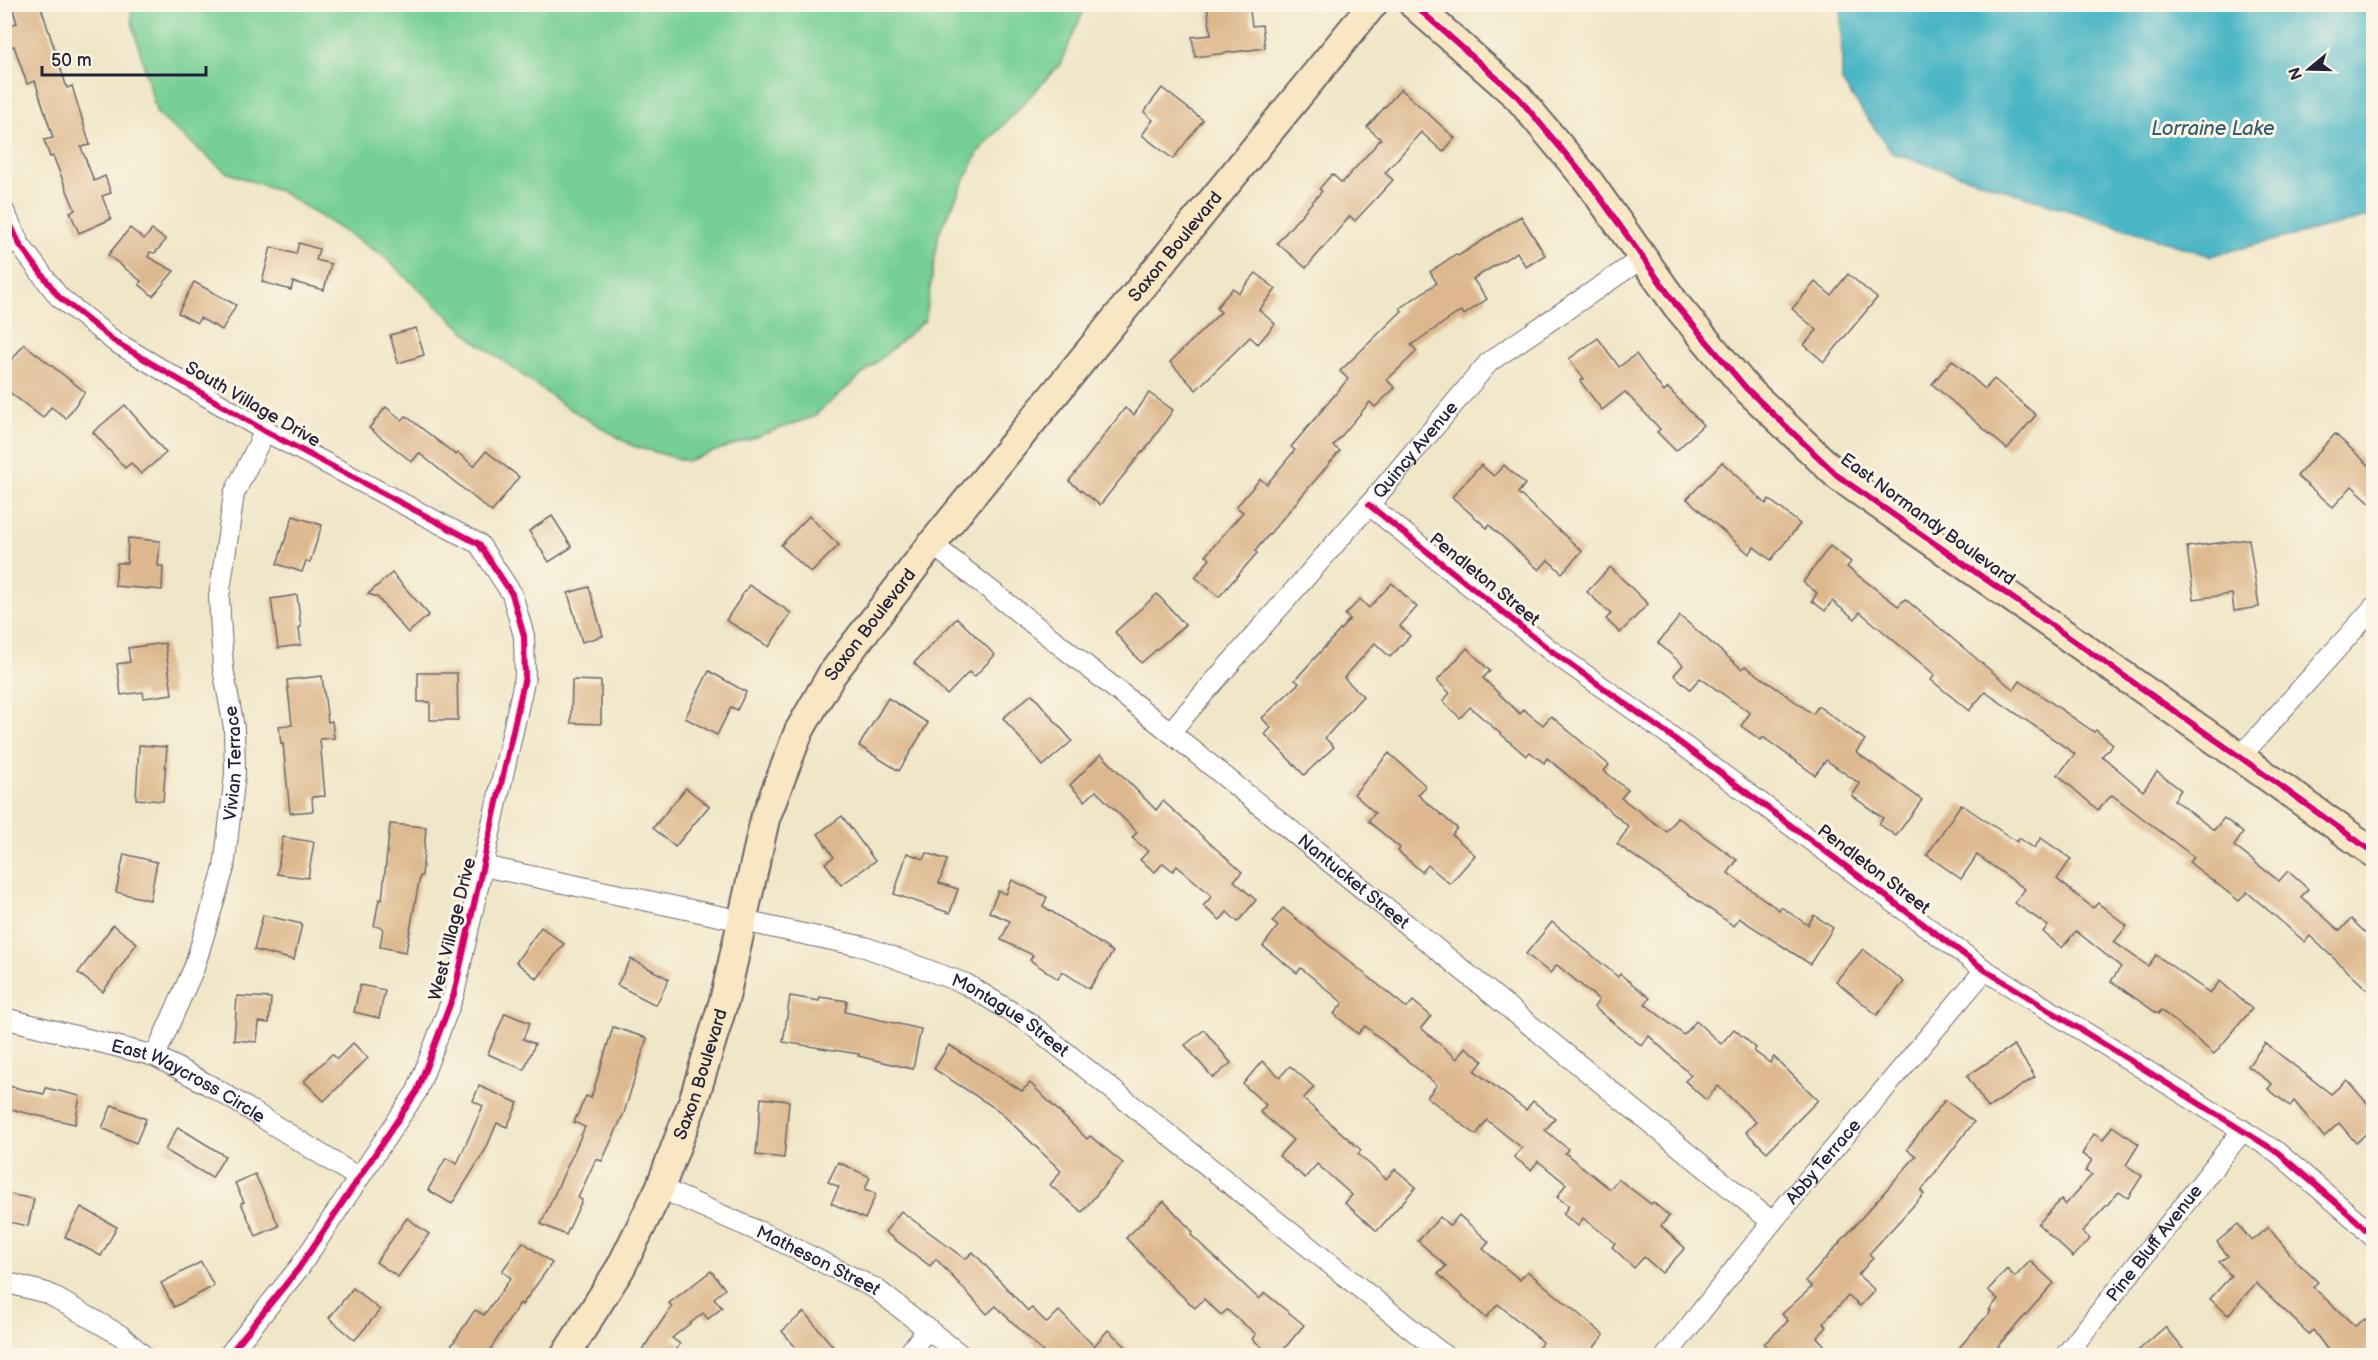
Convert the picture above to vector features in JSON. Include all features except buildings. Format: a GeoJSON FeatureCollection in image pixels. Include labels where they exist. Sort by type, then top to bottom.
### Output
{"type":"FeatureCollection","features":[{"type":"Feature","properties":{"kind":"main road","name":"Saxon Boulevard"},"geometry":{"type":"LineString","coordinates":[[565,1356],[621,1267],[660,1188],[693,1102],[725,997],[765,819],[799,731],[832,674],[932,544],[1373,4]]}},
{"type":"Feature","properties":{"kind":"main road","name":"East Normandy Boulevard"},"geometry":{"type":"LineString","coordinates":[[1413,4],[1518,97],[1589,182],[1677,306],[1746,388],[1838,477],[2240,757],[2373,853]]}},
{"type":"Feature","properties":{"kind":"street","name":"South Village Drive"},"geometry":{"type":"LineString","coordinates":[[4,211],[20,245],[59,297],[114,341],[265,431],[479,544],[512,594]]}},
{"type":"Feature","properties":{"kind":"street","name":"Quincy Avenue"},"geometry":{"type":"LineString","coordinates":[[1170,732],[1369,505],[1489,362],[1644,257]]}},
{"type":"Feature","properties":{"kind":"street","name":"Vivian Terrace"},"geometry":{"type":"LineString","coordinates":[[155,1056],[194,968],[224,868],[235,774],[234,728],[223,668],[219,597],[234,494],[265,431]]}},
{"type":"Feature","properties":{"kind":"street","name":"Pendleton Street"},"geometry":{"type":"LineString","coordinates":[[1369,505],[1550,650],[1664,731],[1984,970],[2277,1152],[2356,1220],[2373,1238]]}},
{"type":"Feature","properties":{"kind":"street","name":"Nantucket Street"},"geometry":{"type":"LineString","coordinates":[[932,544],[1170,732],[1772,1222]]}},
{"type":"Feature","properties":{"kind":"street","name":"West Village Drive"},"geometry":{"type":"LineString","coordinates":[[228,1356],[299,1268],[417,1091],[454,994],[525,677],[524,636],[512,594]]}},
{"type":"Feature","properties":{"kind":"street"},"geometry":{"type":"LineString","coordinates":[[2240,757],[2373,607]]}},
{"type":"Feature","properties":{"kind":"street","name":"Montague Street"},"geometry":{"type":"LineString","coordinates":[[483,866],[865,947],[966,984],[1028,1022],[1445,1356]]}},
{"type":"Feature","properties":{"kind":"street","name":"Abby Terrace"},"geometry":{"type":"LineString","coordinates":[[1666,1356],[1772,1222],[1984,970]]}},
{"type":"Feature","properties":{"kind":"street","name":"East Waycross Circle"},"geometry":{"type":"LineString","coordinates":[[4,1018],[155,1056],[218,1090],[359,1178]]}},
{"type":"Feature","properties":{"kind":"street","name":"Pine Bluff Avenue"},"geometry":{"type":"LineString","coordinates":[[2065,1356],[2243,1130]]}},
{"type":"Feature","properties":{"kind":"street","name":"Matheson Street"},"geometry":{"type":"LineString","coordinates":[[660,1188],[776,1239],[876,1289],[962,1356]]}},
{"type":"Feature","properties":{"kind":"street"},"geometry":{"type":"LineString","coordinates":[[4,1282],[47,1293],[120,1335],[144,1356]]}},
{"type":"Feature","properties":{"kind":"street"},"geometry":{"type":"LineString","coordinates":[[906,1356],[928,1328]]}},
{"type":"Feature","properties":{"kind":"green space"},"geometry":{"type":"Polygon","coordinates":[[[131,4],[1086,5],[1060,64],[979,151],[939,233],[925,320],[813,417],[687,461],[633,446],[565,406],[474,340],[382,255],[282,192],[226,172],[157,114],[132,22],[131,4]]]}},
{"type":"Feature","properties":{"kind":"water","name":"Lorraine Lake"},"geometry":{"type":"Polygon","coordinates":[[[1841,5],[2373,5],[2373,216],[2210,256],[1892,153],[1842,82],[1841,5]]]}},
{"type":"Feature","properties":{"kind":"cycle path"},"geometry":{"type":"LineString","coordinates":[[1413,4],[1518,97],[1589,182],[1677,306],[1746,388],[1838,476],[2374,853]]}},
{"type":"Feature","properties":{"kind":"cycle path"},"geometry":{"type":"LineString","coordinates":[[4,211],[20,245],[59,297],[114,341],[265,431],[479,544],[512,594],[524,636],[525,677],[454,994],[417,1091],[299,1268],[228,1356]]}},
{"type":"Feature","properties":{"kind":"cycle path"},"geometry":{"type":"LineString","coordinates":[[1369,505],[1550,650],[1664,731],[1985,970],[2277,1152],[2374,1238]]}}]}
